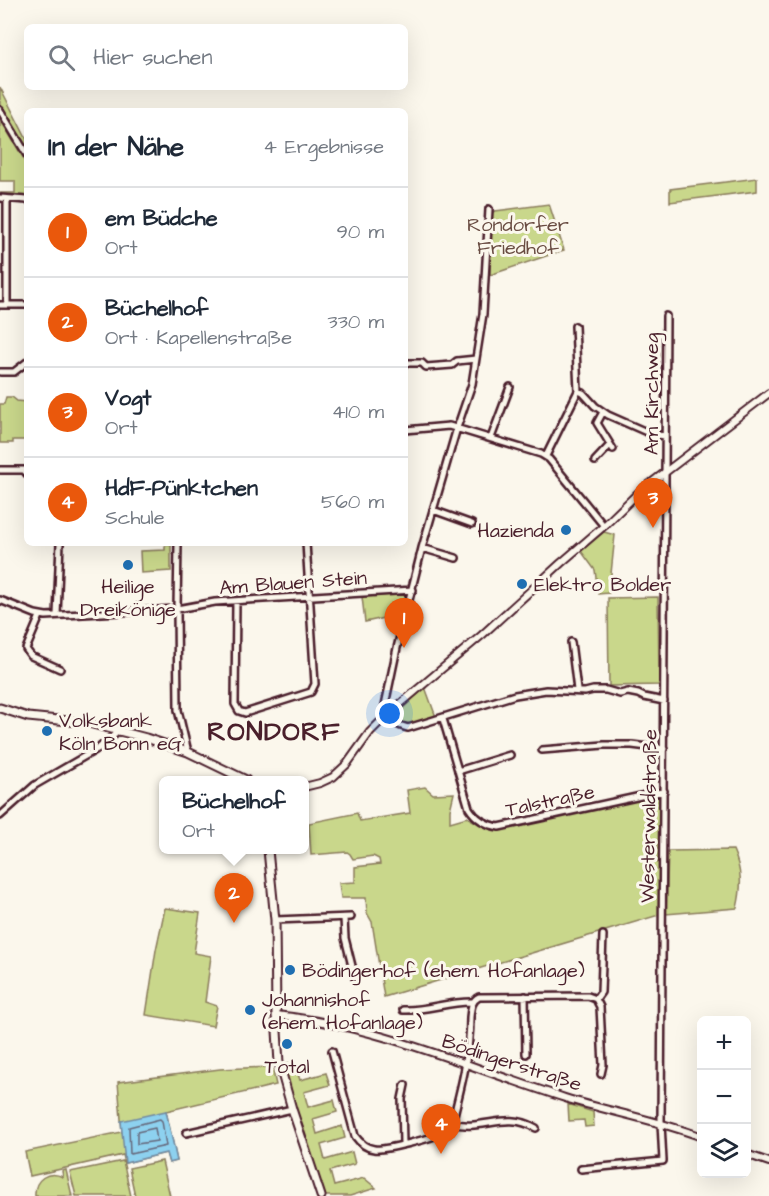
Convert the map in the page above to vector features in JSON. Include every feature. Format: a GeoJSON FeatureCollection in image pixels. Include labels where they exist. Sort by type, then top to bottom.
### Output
{"type":"FeatureCollection","features":[{"type":"Feature","properties":{"kind":"main road"},"geometry":{"type":"LineString","coordinates":[[0,708],[28,717],[89,723],[120,730],[188,752],[238,776]]}},
{"type":"Feature","properties":{"kind":"main road"},"geometry":{"type":"LineString","coordinates":[[268,854],[275,920],[279,1063],[321,1196]]}},
{"type":"Feature","properties":{"kind":"street"},"geometry":{"type":"LineString","coordinates":[[0,110],[24,150]]}},
{"type":"Feature","properties":{"kind":"street"},"geometry":{"type":"LineString","coordinates":[[0,198],[24,200]]}},
{"type":"Feature","properties":{"kind":"street"},"geometry":{"type":"LineString","coordinates":[[7,200],[3,305],[24,305]]}},
{"type":"Feature","properties":{"kind":"street"},"geometry":{"type":"LineString","coordinates":[[489,209],[483,314],[472,384],[422,548],[384,704],[387,716],[401,727],[408,728],[515,695],[546,690],[585,692],[606,690],[664,701]]}},
{"type":"Feature","properties":{"kind":"street","name":"Am Kirchweg"},"geometry":{"type":"LineString","coordinates":[[666,316],[664,435],[666,471]]}},
{"type":"Feature","properties":{"kind":"street"},"geometry":{"type":"LineString","coordinates":[[546,456],[578,391],[575,326]]}},
{"type":"Feature","properties":{"kind":"street"},"geometry":{"type":"LineString","coordinates":[[408,363],[423,363],[426,367],[444,366],[452,365],[457,361],[476,359]]}},
{"type":"Feature","properties":{"kind":"street"},"geometry":{"type":"LineString","coordinates":[[0,372],[14,372],[24,364]]}},
{"type":"Feature","properties":{"kind":"street"},"geometry":{"type":"LineString","coordinates":[[491,438],[510,387]]}},
{"type":"Feature","properties":{"kind":"street"},"geometry":{"type":"LineString","coordinates":[[578,391],[603,412],[651,434],[664,435]]}},
{"type":"Feature","properties":{"kind":"street"},"geometry":{"type":"LineString","coordinates":[[309,786],[325,781],[340,770],[370,732],[387,716],[482,635],[638,493],[769,393]]}},
{"type":"Feature","properties":{"kind":"street"},"geometry":{"type":"LineString","coordinates":[[595,461],[611,447],[597,423],[603,412]]}},
{"type":"Feature","properties":{"kind":"street"},"geometry":{"type":"LineString","coordinates":[[408,430],[438,426],[457,428],[546,456],[604,526]]}},
{"type":"Feature","properties":{"kind":"street"},"geometry":{"type":"LineString","coordinates":[[0,470],[24,470]]}},
{"type":"Feature","properties":{"kind":"street","name":"Westerwaldstraße"},"geometry":{"type":"LineString","coordinates":[[581,1169],[663,1161],[661,1123],[666,471]]}},
{"type":"Feature","properties":{"kind":"street"},"geometry":{"type":"LineString","coordinates":[[433,510],[472,524]]}},
{"type":"Feature","properties":{"kind":"street"},"geometry":{"type":"LineString","coordinates":[[657,545],[665,547]]}},
{"type":"Feature","properties":{"kind":"street"},"geometry":{"type":"LineString","coordinates":[[57,615],[60,546]]}},
{"type":"Feature","properties":{"kind":"street"},"geometry":{"type":"LineString","coordinates":[[178,546],[178,710],[188,752]]}},
{"type":"Feature","properties":{"kind":"street"},"geometry":{"type":"LineString","coordinates":[[236,601],[235,704],[239,711],[245,712],[311,693],[315,684],[306,546]]}},
{"type":"Feature","properties":{"kind":"street"},"geometry":{"type":"LineString","coordinates":[[422,548],[456,558]]}},
{"type":"Feature","properties":{"kind":"street","name":"Am Blauen Stein"},"geometry":{"type":"LineString","coordinates":[[40,616],[177,609],[207,603],[412,590]]}},
{"type":"Feature","properties":{"kind":"street"},"geometry":{"type":"LineString","coordinates":[[0,600],[40,616],[26,649],[32,656],[60,669]]}},
{"type":"Feature","properties":{"kind":"street"},"geometry":{"type":"LineString","coordinates":[[571,642],[577,690]]}},
{"type":"Feature","properties":{"kind":"street","name":"Talstraße"},"geometry":{"type":"LineString","coordinates":[[443,719],[473,814],[483,822],[494,826],[664,790]]}},
{"type":"Feature","properties":{"kind":"street"},"geometry":{"type":"LineString","coordinates":[[0,816],[35,785],[99,748],[120,730]]}},
{"type":"Feature","properties":{"kind":"street"},"geometry":{"type":"LineString","coordinates":[[542,750],[623,745],[664,748]]}},
{"type":"Feature","properties":{"kind":"street"},"geometry":{"type":"LineString","coordinates":[[458,771],[510,755]]}},
{"type":"Feature","properties":{"kind":"street"},"geometry":{"type":"LineString","coordinates":[[275,920],[351,917]]}},
{"type":"Feature","properties":{"kind":"street"},"geometry":{"type":"LineString","coordinates":[[344,918],[345,938],[355,978]]}},
{"type":"Feature","properties":{"kind":"street"},"geometry":{"type":"LineString","coordinates":[[596,999],[601,992],[603,935]]}},
{"type":"Feature","properties":{"kind":"street"},"geometry":{"type":"LineString","coordinates":[[525,996],[526,1054]]}},
{"type":"Feature","properties":{"kind":"street"},"geometry":{"type":"LineString","coordinates":[[332,1051],[355,1136],[371,1149],[378,1150],[438,1135],[448,1129],[452,1123],[469,1052],[471,1010],[473,1002],[479,997],[588,996],[596,999],[600,1007],[602,1074]]}},
{"type":"Feature","properties":{"kind":"street"},"geometry":{"type":"LineString","coordinates":[[403,1010],[418,1011],[458,1001],[473,1002]]}},
{"type":"Feature","properties":{"kind":"street","name":"Bödingerstraße"},"geometry":{"type":"LineString","coordinates":[[276,1015],[316,1020],[397,1041],[566,1098],[661,1123],[697,1135]]}},
{"type":"Feature","properties":{"kind":"street"},"geometry":{"type":"LineString","coordinates":[[403,1144],[402,1099],[405,1085]]}},
{"type":"Feature","properties":{"kind":"street"},"geometry":{"type":"LineString","coordinates":[[186,1133],[292,1109]]}},
{"type":"Feature","properties":{"kind":"street"},"geometry":{"type":"LineString","coordinates":[[452,1123],[470,1127],[507,1120],[536,1128]]}},
{"type":"Feature","properties":{"kind":"street"},"geometry":{"type":"LineString","coordinates":[[751,1155],[769,1162]]}},
{"type":"Feature","properties":{"kind":"green space"},"geometry":{"type":"Polygon","coordinates":[[[0,87],[24,134],[24,145],[0,105],[0,87]]]}},
{"type":"Feature","properties":{"kind":"green space"},"geometry":{"type":"Polygon","coordinates":[[[0,119],[24,159],[24,197],[0,195],[0,193],[15,193],[15,181],[0,181],[0,119]]]}},
{"type":"Feature","properties":{"kind":"green space"},"geometry":{"type":"Polygon","coordinates":[[[757,178],[757,191],[670,202],[670,189],[757,178]]]}},
{"type":"Feature","properties":{"kind":"green space","name":"Rondorfer Friedhof"},"geometry":{"type":"Polygon","coordinates":[[[549,204],[564,250],[490,275],[492,213],[549,204]]]}},
{"type":"Feature","properties":{"kind":"green space"},"geometry":{"type":"Polygon","coordinates":[[[6,397],[24,402],[24,440],[0,443],[0,404],[4,404],[6,397]]]}},
{"type":"Feature","properties":{"kind":"green space"},"geometry":{"type":"Polygon","coordinates":[[[604,532],[615,535],[609,593],[598,594],[595,570],[581,551],[604,532]]]}},
{"type":"Feature","properties":{"kind":"green space"},"geometry":{"type":"Polygon","coordinates":[[[165,546],[171,546],[171,571],[141,573],[140,551],[165,550],[165,546]]]}},
{"type":"Feature","properties":{"kind":"green space"},"geometry":{"type":"Polygon","coordinates":[[[405,594],[407,596],[402,614],[365,622],[362,597],[405,594]]]}},
{"type":"Feature","properties":{"kind":"green space"},"geometry":{"type":"Polygon","coordinates":[[[658,597],[659,685],[609,686],[608,598],[658,597]]]}},
{"type":"Feature","properties":{"kind":"green space"},"geometry":{"type":"Polygon","coordinates":[[[425,687],[436,717],[410,724],[399,722],[396,718],[398,713],[425,687]]]}},
{"type":"Feature","properties":{"kind":"green space"},"geometry":{"type":"Polygon","coordinates":[[[425,787],[433,794],[454,793],[450,822],[467,817],[479,824],[498,829],[661,794],[659,915],[384,997],[366,898],[341,898],[339,883],[355,882],[355,867],[380,864],[379,859],[373,856],[353,859],[347,852],[311,855],[309,823],[357,813],[360,821],[410,813],[407,790],[425,787]]]}},
{"type":"Feature","properties":{"kind":"green space"},"geometry":{"type":"Polygon","coordinates":[[[733,850],[740,879],[737,908],[666,914],[668,851],[733,850]]]}},
{"type":"Feature","properties":{"kind":"green space"},"geometry":{"type":"Polygon","coordinates":[[[165,908],[200,913],[194,953],[211,956],[205,1002],[217,1006],[213,1026],[146,1015],[165,908]]]}},
{"type":"Feature","properties":{"kind":"green space"},"geometry":{"type":"Polygon","coordinates":[[[294,1062],[300,1080],[326,1073],[330,1085],[304,1092],[308,1107],[334,1100],[337,1112],[313,1119],[317,1134],[342,1126],[345,1138],[321,1145],[325,1160],[352,1152],[355,1164],[330,1171],[334,1186],[364,1178],[376,1188],[350,1196],[323,1196],[281,1065],[294,1062]]]}},
{"type":"Feature","properties":{"kind":"green space"},"geometry":{"type":"Polygon","coordinates":[[[272,1067],[276,1085],[166,1111],[177,1161],[169,1163],[166,1153],[125,1163],[123,1155],[30,1176],[25,1152],[122,1132],[118,1082],[220,1069],[272,1067]]]}},
{"type":"Feature","properties":{"kind":"green space"},"geometry":{"type":"Polygon","coordinates":[[[568,1104],[593,1112],[594,1126],[585,1127],[584,1120],[569,1121],[568,1104]]]}},
{"type":"Feature","properties":{"kind":"green space"},"geometry":{"type":"Polygon","coordinates":[[[123,1161],[131,1196],[76,1196],[70,1172],[123,1161]]]}},
{"type":"Feature","properties":{"kind":"green space"},"geometry":{"type":"Polygon","coordinates":[[[162,1161],[170,1196],[135,1196],[129,1168],[162,1161]]]}},
{"type":"Feature","properties":{"kind":"green space"},"geometry":{"type":"Polygon","coordinates":[[[66,1170],[72,1196],[35,1196],[39,1181],[47,1175],[63,1177],[62,1171],[66,1170]]]}},
{"type":"Feature","properties":{"kind":"water"},"geometry":{"type":"Polygon","coordinates":[[[166,1111],[177,1161],[169,1163],[166,1153],[125,1163],[121,1121],[166,1111]]]}},
{"type":"Feature","properties":{"kind":"place","name":"Vogt"},"geometry":{"type":"Point","coordinates":[653,528]}},
{"type":"Feature","properties":{"kind":"place","name":"Hazienda"},"geometry":{"type":"Point","coordinates":[566,530]}},
{"type":"Feature","properties":{"kind":"place","name":"Heilige Dreikönige"},"geometry":{"type":"Point","coordinates":[128,565]}},
{"type":"Feature","properties":{"kind":"place","name":"Elektro Bolder"},"geometry":{"type":"Point","coordinates":[522,584]}},
{"type":"Feature","properties":{"kind":"place","name":"em Büdche"},"geometry":{"type":"Point","coordinates":[404,648]}},
{"type":"Feature","properties":{"kind":"place","name":"Volksbank Köln Bonn eG"},"geometry":{"type":"Point","coordinates":[47,731]}},
{"type":"Feature","properties":{"kind":"place","name":"Büchelhof"},"geometry":{"type":"Point","coordinates":[234,923]}},
{"type":"Feature","properties":{"kind":"place","name":"Bödingerhof (ehem. Hofanlage)"},"geometry":{"type":"Point","coordinates":[290,970]}},
{"type":"Feature","properties":{"kind":"place","name":"Johannishof (ehem. Hofanlage)"},"geometry":{"type":"Point","coordinates":[250,1010]}},
{"type":"Feature","properties":{"kind":"place","name":"Total"},"geometry":{"type":"Point","coordinates":[287,1044]}},
{"type":"Feature","properties":{"kind":"place","name":"HdF-Pünktchen"},"geometry":{"type":"Point","coordinates":[441,1154]}},
{"type":"Feature","properties":{"kind":"district","name":"RONDORF"},"geometry":{"type":"Point","coordinates":[274,731]}}]}
